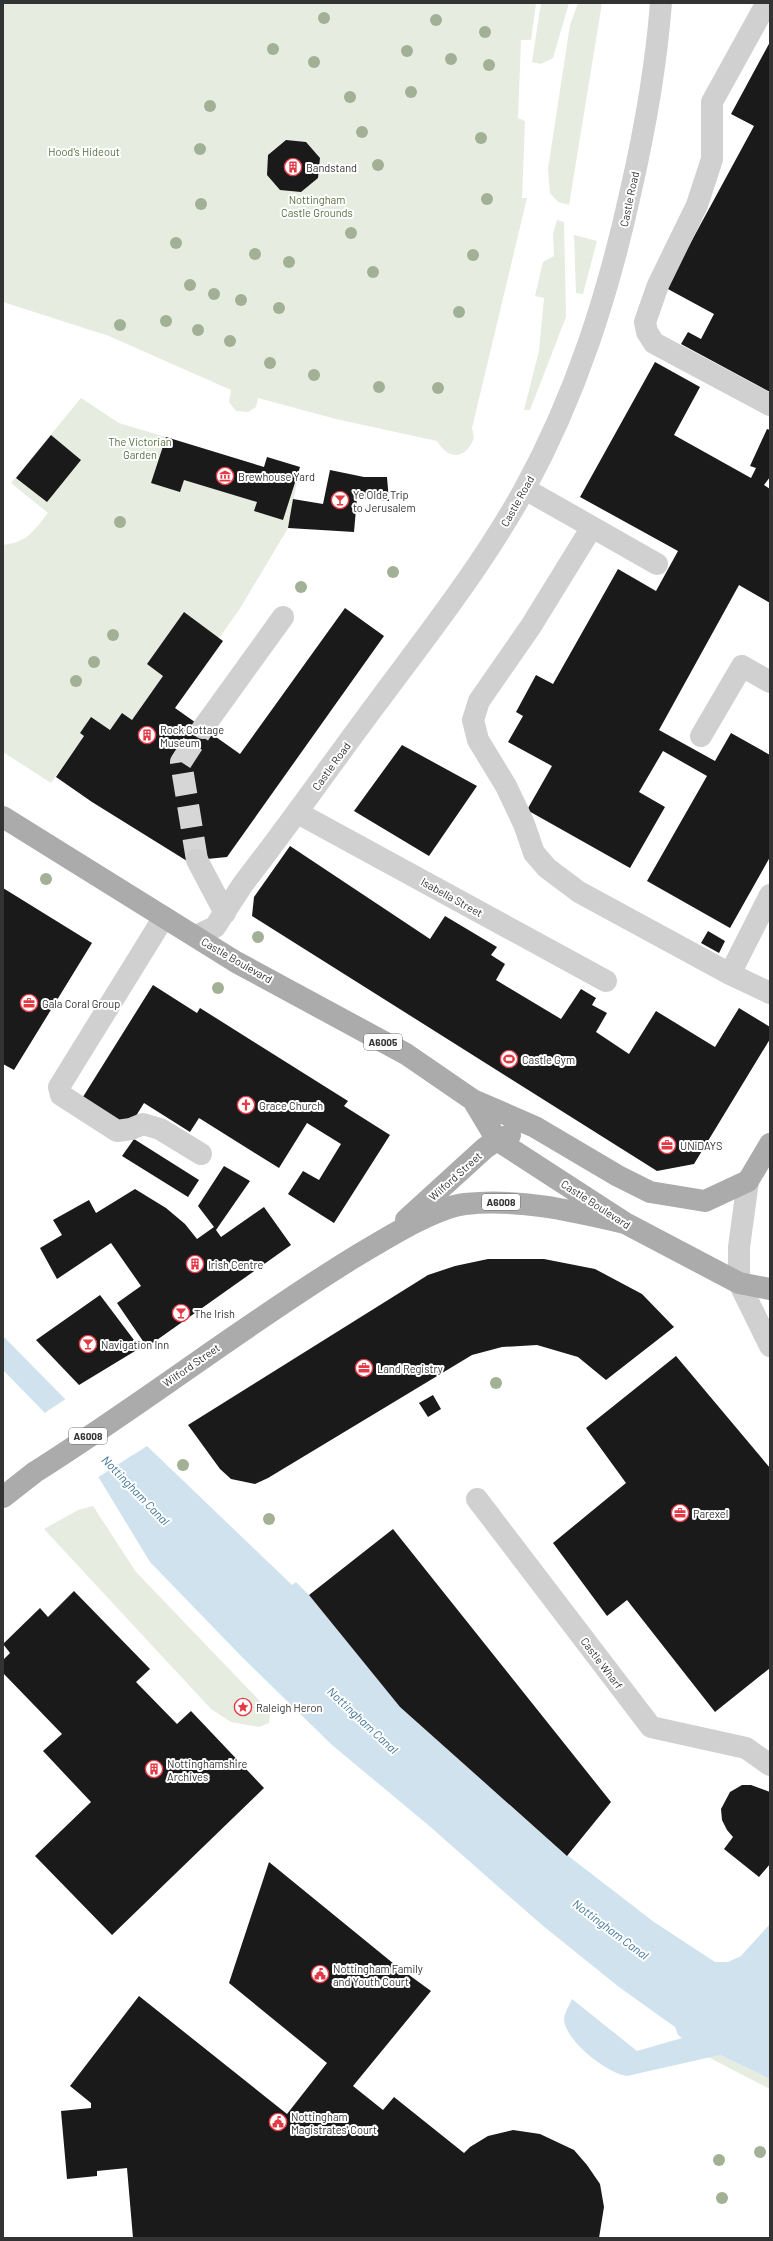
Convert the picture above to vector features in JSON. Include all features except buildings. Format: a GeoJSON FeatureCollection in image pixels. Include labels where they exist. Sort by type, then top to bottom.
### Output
{"type":"FeatureCollection","features":[{"type":"Feature","properties":{"kind":"main road","name":"Castle Boulevard"},"geometry":{"type":"LineString","coordinates":[[3,817],[164,917],[212,931],[406,1054],[473,1100],[534,1127],[618,1176],[650,1192],[705,1201],[748,1181]]}},
{"type":"Feature","properties":{"kind":"main road","name":"Castle Boulevard"},"geometry":{"type":"LineString","coordinates":[[473,1100],[497,1140],[625,1224],[739,1283],[770,1289]]}},
{"type":"Feature","properties":{"kind":"main road","name":"Wilford Street"},"geometry":{"type":"LineString","coordinates":[[384,1239],[485,1148],[497,1140],[534,1127]]}},
{"type":"Feature","properties":{"kind":"main road"},"geometry":{"type":"LineString","coordinates":[[748,1181],[770,1144]]}},
{"type":"Feature","properties":{"kind":"main road","name":"Wilford Street"},"geometry":{"type":"LineString","coordinates":[[3,1497],[52,1461],[308,1286],[384,1239],[426,1217],[463,1204],[500,1202],[553,1208],[625,1224]]}},
{"type":"Feature","properties":{"kind":"street","name":"Castle Road"},"geometry":{"type":"LineString","coordinates":[[212,931],[243,884],[298,813],[448,608],[496,538],[525,488],[557,425],[582,366],[599,316],[621,237],[642,142],[661,3]]}},
{"type":"Feature","properties":{"kind":"street"},"geometry":{"type":"LineString","coordinates":[[764,6],[712,102],[712,159],[697,205],[658,285],[645,322],[647,332],[654,343],[770,405]]}},
{"type":"Feature","properties":{"kind":"street"},"geometry":{"type":"LineString","coordinates":[[525,488],[657,564]]}},
{"type":"Feature","properties":{"kind":"street"},"geometry":{"type":"LineString","coordinates":[[592,527],[531,626],[479,701],[473,720],[478,740],[506,786],[524,824],[534,853],[547,868],[579,892],[730,974],[770,993]]}},
{"type":"Feature","properties":{"kind":"street"},"geometry":{"type":"LineString","coordinates":[[203,728],[283,617]]}},
{"type":"Feature","properties":{"kind":"street"},"geometry":{"type":"LineString","coordinates":[[701,736],[742,666],[770,682]]}},
{"type":"Feature","properties":{"kind":"street","name":"Isabella Street"},"geometry":{"type":"LineString","coordinates":[[298,813],[606,981]]}},
{"type":"Feature","properties":{"kind":"street"},"geometry":{"type":"LineString","coordinates":[[197,860],[212,931]]}},
{"type":"Feature","properties":{"kind":"street"},"geometry":{"type":"LineString","coordinates":[[730,974],[770,895]]}},
{"type":"Feature","properties":{"kind":"street"},"geometry":{"type":"LineString","coordinates":[[164,917],[59,1087],[61,1095],[117,1131],[131,1129],[143,1124],[160,1128],[201,1154]]}},
{"type":"Feature","properties":{"kind":"street"},"geometry":{"type":"LineString","coordinates":[[748,1181],[739,1247],[739,1283],[770,1346]]}},
{"type":"Feature","properties":{"kind":"street","name":"Castle Wharf"},"geometry":{"type":"LineString","coordinates":[[476,1499],[651,1727],[746,1748],[770,1765]]}},
{"type":"Feature","properties":{"kind":"green space","name":"Nottingham Castle Grounds"},"geometry":{"type":"Polygon","coordinates":[[[3,3],[536,3],[531,40],[521,40],[518,118],[525,121],[522,198],[527,198],[472,428],[474,438],[467,450],[457,455],[452,454],[447,452],[437,441],[336,419],[258,398],[256,407],[248,412],[236,411],[229,402],[231,390],[109,336],[3,302],[3,3]]]}},
{"type":"Feature","properties":{"kind":"green space"},"geometry":{"type":"Polygon","coordinates":[[[541,3],[569,3],[553,58],[541,64],[532,62],[541,3]]]}},
{"type":"Feature","properties":{"kind":"green space"},"geometry":{"type":"Polygon","coordinates":[[[578,3],[602,3],[569,205],[558,202],[550,193],[548,169],[570,25],[578,3]]]}},
{"type":"Feature","properties":{"kind":"green space"},"geometry":{"type":"Polygon","coordinates":[[[557,220],[564,222],[566,317],[530,410],[524,410],[539,351],[544,298],[535,296],[543,262],[554,256],[553,234],[557,220]]]}},
{"type":"Feature","properties":{"kind":"green space"},"geometry":{"type":"Polygon","coordinates":[[[574,235],[597,241],[583,294],[576,293],[574,235]]]}},
{"type":"Feature","properties":{"kind":"green space","name":"Brewhouse Yard"},"geometry":{"type":"Polygon","coordinates":[[[81,398],[119,423],[264,467],[267,457],[300,467],[288,528],[239,610],[219,638],[163,676],[132,720],[122,713],[110,730],[91,717],[80,733],[84,736],[51,783],[3,752],[3,545],[11,544],[29,535],[48,513],[11,483],[81,398]]]}},
{"type":"Feature","properties":{"kind":"green space"},"geometry":{"type":"Polygon","coordinates":[[[93,1506],[136,1572],[256,1697],[270,1714],[269,1723],[259,1727],[231,1722],[211,1709],[44,1529],[78,1510],[93,1506]]]}},
{"type":"Feature","properties":{"kind":"green space"},"geometry":{"type":"Polygon","coordinates":[[[720,2055],[770,2079],[770,2089],[708,2057],[720,2055]]]}},
{"type":"Feature","properties":{"kind":"water","name":"Nottingham Canal"},"geometry":{"type":"Polygon","coordinates":[[[3,1336],[64,1398],[133,1455],[147,1446],[292,1585],[296,1582],[309,1595],[400,1707],[558,1848],[654,1922],[715,1962],[728,1962],[741,1956],[770,1924],[770,2079],[720,2055],[627,2076],[618,2074],[588,2055],[579,2046],[566,2028],[564,2017],[572,1999],[637,2051],[682,2038],[678,2035],[675,2027],[619,1987],[542,1925],[427,1824],[332,1745],[242,1657],[150,1562],[99,1478],[43,1411],[3,1370],[3,1336]]]}},
{"type":"Feature","properties":{"kind":"pier"},"geometry":{"type":"Polygon","coordinates":[[[67,1398],[133,1452],[146,1444],[148,1445],[97,1478],[43,1414],[67,1398]]]}},
{"type":"Feature","properties":{"kind":"tunnel"},"geometry":{"type":"LineString","coordinates":[[197,860],[181,762],[203,728]]}},
{"type":"Feature","properties":{"kind":"place","name":"Bandstand"},"geometry":{"type":"Point","coordinates":[293,167]}},
{"type":"Feature","properties":{"kind":"place","name":"Brewhouse Yard"},"geometry":{"type":"Point","coordinates":[225,476]}},
{"type":"Feature","properties":{"kind":"place","name":"Ye Olde Trip to Jerusalem"},"geometry":{"type":"Point","coordinates":[340,500]}},
{"type":"Feature","properties":{"kind":"place","name":"Rock Cottage Museum"},"geometry":{"type":"Point","coordinates":[147,735]}},
{"type":"Feature","properties":{"kind":"place","name":"Gala Coral Group"},"geometry":{"type":"Point","coordinates":[29,1003]}},
{"type":"Feature","properties":{"kind":"place","name":"Castle Gym"},"geometry":{"type":"Point","coordinates":[509,1059]}},
{"type":"Feature","properties":{"kind":"place","name":"Grace Church"},"geometry":{"type":"Point","coordinates":[246,1105]}},
{"type":"Feature","properties":{"kind":"place","name":"UNiDAYS"},"geometry":{"type":"Point","coordinates":[667,1145]}},
{"type":"Feature","properties":{"kind":"place","name":"Irish Centre"},"geometry":{"type":"Point","coordinates":[195,1264]}},
{"type":"Feature","properties":{"kind":"place","name":"The Irish"},"geometry":{"type":"Point","coordinates":[181,1313]}},
{"type":"Feature","properties":{"kind":"place","name":"Navigation Inn"},"geometry":{"type":"Point","coordinates":[88,1344]}},
{"type":"Feature","properties":{"kind":"place","name":"Land Registry"},"geometry":{"type":"Point","coordinates":[364,1368]}},
{"type":"Feature","properties":{"kind":"place","name":"Parexel"},"geometry":{"type":"Point","coordinates":[680,1513]}},
{"type":"Feature","properties":{"kind":"place","name":"Raleigh Heron"},"geometry":{"type":"Point","coordinates":[243,1707]}},
{"type":"Feature","properties":{"kind":"place","name":"Nottinghamshire Archives"},"geometry":{"type":"Point","coordinates":[154,1769]}},
{"type":"Feature","properties":{"kind":"place","name":"Nottingham Family and Youth Court"},"geometry":{"type":"Point","coordinates":[320,1974]}},
{"type":"Feature","properties":{"kind":"place","name":"Nottingham Magistrates' Court"},"geometry":{"type":"Point","coordinates":[278,2122]}},
{"type":"Feature","properties":{"kind":"park label","name":"Hood's Hideout"},"geometry":{"type":"Point","coordinates":[84,151]}},
{"type":"Feature","properties":{"kind":"park label","name":"The Victorian Garden"},"geometry":{"type":"Point","coordinates":[140,447]}}]}
